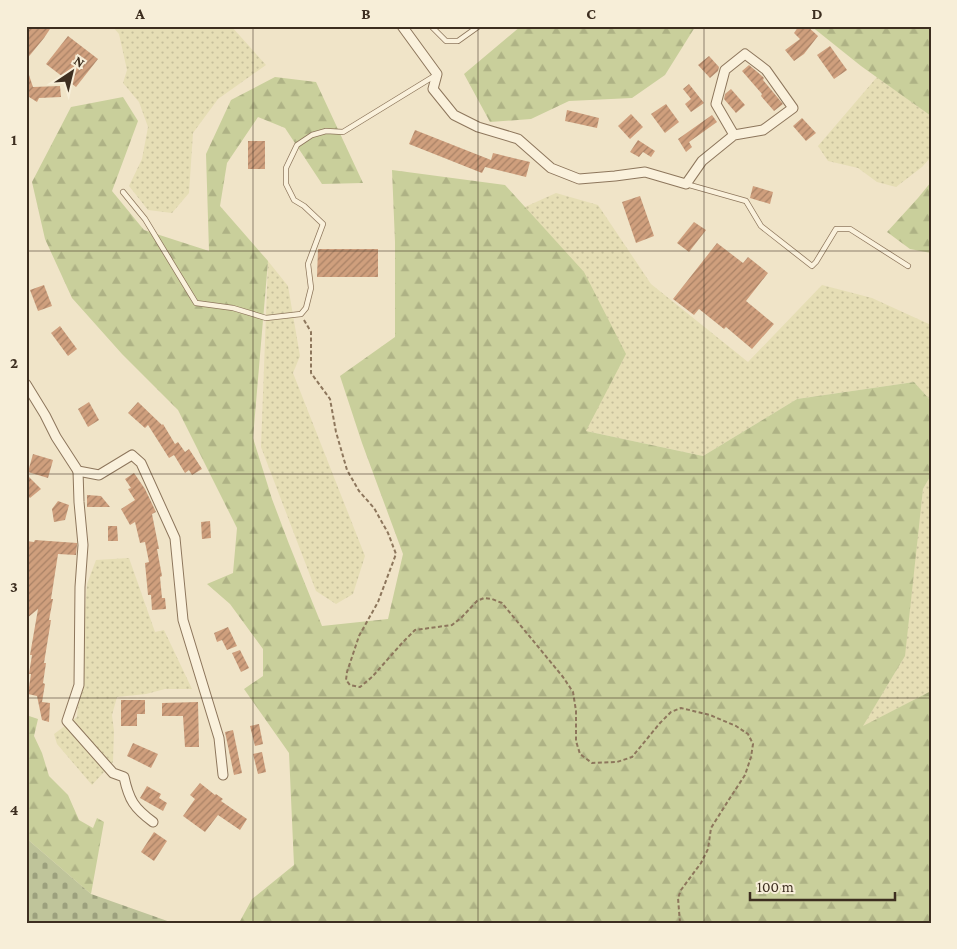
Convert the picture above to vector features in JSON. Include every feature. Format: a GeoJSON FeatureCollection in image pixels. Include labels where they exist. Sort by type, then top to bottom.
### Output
{"type":"FeatureCollection","features":[{"type":"Feature","properties":{"kind":"street"},"geometry":{"type":"LineString","coordinates":[[402,26],[437,74],[433,89],[454,115],[478,127],[518,139],[551,168],[579,179],[645,172],[686,184],[702,161],[734,135],[763,130],[793,108],[766,70],[745,54],[725,70],[716,104],[734,135]]}},
{"type":"Feature","properties":{"kind":"street"},"geometry":{"type":"LineString","coordinates":[[26,384],[78,471],[83,545],[80,587],[79,685],[67,721],[113,773],[124,777],[128,796],[141,813],[153,822]]}},
{"type":"Feature","properties":{"kind":"street"},"geometry":{"type":"LineString","coordinates":[[78,471],[99,475],[132,455],[141,463],[175,538],[183,620],[219,738],[223,775]]}},
{"type":"Feature","properties":{"kind":"lane"},"geometry":{"type":"LineString","coordinates":[[431,26],[446,42],[458,41],[479,26]]}},
{"type":"Feature","properties":{"kind":"lane"},"geometry":{"type":"LineString","coordinates":[[123,192],[145,218],[196,303],[233,308],[266,318],[301,314],[306,308],[311,288],[308,264],[323,224],[304,206],[294,200],[286,184],[286,168],[297,145],[312,135],[326,131],[343,132],[437,74]]}},
{"type":"Feature","properties":{"kind":"lane"},"geometry":{"type":"LineString","coordinates":[[686,184],[746,201],[761,226],[812,266],[836,229],[850,229],[908,266]]}},
{"type":"Feature","properties":{"kind":"path"},"geometry":{"type":"LineString","coordinates":[[301,314],[311,332],[312,373],[330,399],[336,432],[347,470],[359,491],[374,508],[388,533],[396,554],[378,602],[359,636],[346,680],[350,685],[360,687],[372,677],[415,630],[452,625],[477,601],[484,598],[502,602],[573,692],[576,711],[576,741],[580,754],[592,763],[617,762],[632,757],[660,723],[671,712],[681,708],[710,715],[736,726],[748,734],[753,744],[745,775],[711,828],[708,849],[701,863],[681,890],[678,898],[680,923]]}},
{"type":"Feature","properties":{"kind":"shaded area"},"geometry":{"type":"Polygon","coordinates":[[[112,26],[231,26],[266,65],[218,99],[193,133],[189,193],[172,213],[148,210],[129,186],[142,159],[148,127],[139,102],[123,83],[127,70],[119,34],[112,26]]]}},
{"type":"Feature","properties":{"kind":"shaded area"},"geometry":{"type":"Polygon","coordinates":[[[877,77],[931,116],[931,157],[922,167],[896,187],[877,182],[858,168],[828,161],[818,146],[877,77]]]}},
{"type":"Feature","properties":{"kind":"shaded area"},"geometry":{"type":"Polygon","coordinates":[[[556,193],[598,205],[651,284],[748,362],[822,285],[872,298],[931,325],[931,401],[914,382],[797,399],[703,456],[586,431],[525,207],[556,193]]]}},
{"type":"Feature","properties":{"kind":"shaded area"},"geometry":{"type":"Polygon","coordinates":[[[268,261],[288,286],[300,356],[293,373],[365,556],[353,594],[336,604],[316,591],[261,447],[268,261]]]}},
{"type":"Feature","properties":{"kind":"shaded area"},"geometry":{"type":"Polygon","coordinates":[[[931,475],[931,691],[862,727],[902,661],[923,489],[931,475]]]}},
{"type":"Feature","properties":{"kind":"shaded area"},"geometry":{"type":"Polygon","coordinates":[[[129,558],[155,632],[164,630],[192,689],[165,689],[146,694],[117,697],[112,715],[114,731],[113,762],[92,785],[57,744],[54,734],[77,717],[87,584],[96,560],[129,558]]]}},
{"type":"Feature","properties":{"kind":"green space"},"geometry":{"type":"Polygon","coordinates":[[[521,26],[697,26],[665,75],[632,98],[569,101],[531,119],[490,122],[464,74],[521,26]]]}},
{"type":"Feature","properties":{"kind":"green space"},"geometry":{"type":"Polygon","coordinates":[[[811,26],[931,26],[931,116],[861,66],[811,26]]]}},
{"type":"Feature","properties":{"kind":"green space"},"geometry":{"type":"Polygon","coordinates":[[[275,77],[316,82],[363,183],[322,184],[285,128],[258,117],[227,163],[220,206],[268,261],[253,438],[272,499],[322,626],[388,619],[403,554],[362,443],[340,376],[395,337],[395,242],[392,170],[505,185],[584,272],[626,354],[586,431],[703,456],[797,399],[914,382],[931,401],[931,475],[923,489],[905,656],[863,726],[931,691],[931,923],[239,923],[252,899],[294,865],[289,753],[244,689],[263,676],[263,649],[230,604],[207,584],[233,573],[237,528],[178,410],[122,354],[72,298],[45,239],[32,182],[71,107],[123,97],[138,121],[112,191],[144,230],[209,251],[206,154],[231,100],[275,77]]]}},
{"type":"Feature","properties":{"kind":"green space"},"geometry":{"type":"Polygon","coordinates":[[[931,182],[931,253],[910,249],[887,232],[931,182]]]}},
{"type":"Feature","properties":{"kind":"green space"},"geometry":{"type":"Polygon","coordinates":[[[26,715],[38,719],[34,736],[42,753],[49,776],[68,795],[79,820],[93,828],[97,818],[104,822],[91,894],[26,838],[26,715]]]}},
{"type":"Feature","properties":{"kind":"green space"},"geometry":{"type":"Polygon","coordinates":[[[26,838],[91,894],[173,923],[26,923],[26,838]]]}},
{"type":"Feature","properties":{"kind":"building"},"geometry":{"type":"Polygon","coordinates":[[[29,26],[52,26],[26,60],[26,30],[29,26]]]}},
{"type":"Feature","properties":{"kind":"building"},"geometry":{"type":"Polygon","coordinates":[[[799,26],[807,26],[818,36],[804,54],[794,61],[785,50],[800,39],[794,33],[799,26]]]}},
{"type":"Feature","properties":{"kind":"building"},"geometry":{"type":"Polygon","coordinates":[[[68,36],[98,59],[76,87],[46,64],[68,36]]]}},
{"type":"Feature","properties":{"kind":"building"},"geometry":{"type":"Polygon","coordinates":[[[830,46],[847,70],[834,79],[817,55],[830,46]]]}},
{"type":"Feature","properties":{"kind":"building"},"geometry":{"type":"Polygon","coordinates":[[[709,56],[719,67],[718,71],[710,78],[698,65],[709,56]]]}},
{"type":"Feature","properties":{"kind":"building"},"geometry":{"type":"Polygon","coordinates":[[[749,65],[764,78],[763,80],[783,104],[774,111],[742,71],[749,65]]]}},
{"type":"Feature","properties":{"kind":"building"},"geometry":{"type":"Polygon","coordinates":[[[26,72],[28,72],[33,87],[60,86],[61,97],[39,98],[37,102],[26,95],[26,72]]]}},
{"type":"Feature","properties":{"kind":"building"},"geometry":{"type":"Polygon","coordinates":[[[689,84],[704,103],[691,112],[685,104],[691,99],[683,89],[689,84]]]}},
{"type":"Feature","properties":{"kind":"building"},"geometry":{"type":"Polygon","coordinates":[[[731,89],[745,105],[736,113],[724,99],[725,94],[731,89]]]}},
{"type":"Feature","properties":{"kind":"building"},"geometry":{"type":"Polygon","coordinates":[[[666,104],[679,122],[665,133],[651,114],[666,104]]]}},
{"type":"Feature","properties":{"kind":"building"},"geometry":{"type":"Polygon","coordinates":[[[567,110],[599,118],[597,128],[565,121],[567,110]]]}},
{"type":"Feature","properties":{"kind":"building"},"geometry":{"type":"Polygon","coordinates":[[[631,114],[643,127],[630,139],[618,126],[631,114]]]}},
{"type":"Feature","properties":{"kind":"building"},"geometry":{"type":"Polygon","coordinates":[[[712,115],[717,122],[689,142],[692,147],[686,152],[678,139],[712,115]]]}},
{"type":"Feature","properties":{"kind":"building"},"geometry":{"type":"Polygon","coordinates":[[[802,118],[816,133],[806,141],[793,126],[802,118]]]}},
{"type":"Feature","properties":{"kind":"building"},"geometry":{"type":"Polygon","coordinates":[[[415,130],[491,160],[493,153],[530,162],[526,177],[485,167],[482,173],[409,144],[415,130]]]}},
{"type":"Feature","properties":{"kind":"building"},"geometry":{"type":"Polygon","coordinates":[[[638,140],[655,151],[651,157],[643,152],[639,157],[630,152],[638,140]]]}},
{"type":"Feature","properties":{"kind":"building"},"geometry":{"type":"Polygon","coordinates":[[[248,141],[265,141],[265,169],[248,169],[248,141]]]}},
{"type":"Feature","properties":{"kind":"building"},"geometry":{"type":"Polygon","coordinates":[[[753,186],[773,192],[770,204],[750,198],[753,186]]]}},
{"type":"Feature","properties":{"kind":"building"},"geometry":{"type":"Polygon","coordinates":[[[640,196],[654,236],[636,243],[622,202],[640,196]]]}},
{"type":"Feature","properties":{"kind":"building"},"geometry":{"type":"Polygon","coordinates":[[[694,222],[706,230],[689,252],[677,243],[694,222]]]}},
{"type":"Feature","properties":{"kind":"building"},"geometry":{"type":"Polygon","coordinates":[[[717,243],[743,263],[748,257],[768,273],[746,301],[774,324],[752,349],[726,327],[724,329],[699,309],[694,315],[673,299],[717,243]]]}},
{"type":"Feature","properties":{"kind":"building"},"geometry":{"type":"Polygon","coordinates":[[[318,249],[378,249],[378,277],[317,277],[318,249]]]}},
{"type":"Feature","properties":{"kind":"building"},"geometry":{"type":"Polygon","coordinates":[[[44,285],[52,306],[38,311],[30,290],[44,285]]]}},
{"type":"Feature","properties":{"kind":"building"},"geometry":{"type":"Polygon","coordinates":[[[60,326],[77,349],[68,356],[51,333],[60,326]]]}},
{"type":"Feature","properties":{"kind":"building"},"geometry":{"type":"Polygon","coordinates":[[[89,402],[99,420],[88,427],[78,409],[89,402]]]}},
{"type":"Feature","properties":{"kind":"building"},"geometry":{"type":"Polygon","coordinates":[[[138,402],[163,424],[175,444],[178,442],[185,452],[189,449],[202,469],[192,475],[189,470],[185,473],[174,455],[169,458],[148,425],[145,428],[128,413],[138,402]]]}},
{"type":"Feature","properties":{"kind":"building"},"geometry":{"type":"Polygon","coordinates":[[[33,454],[53,460],[48,478],[28,472],[33,454]]]}},
{"type":"Feature","properties":{"kind":"building"},"geometry":{"type":"Polygon","coordinates":[[[134,473],[145,489],[156,512],[152,514],[159,549],[157,549],[162,576],[160,577],[162,598],[165,598],[166,609],[152,610],[151,595],[148,595],[145,563],[149,562],[145,542],[140,543],[135,522],[130,525],[121,509],[135,500],[128,489],[131,488],[125,479],[134,473]]]}},
{"type":"Feature","properties":{"kind":"building"},"geometry":{"type":"Polygon","coordinates":[[[26,474],[41,489],[30,498],[26,494],[26,474]]]}},
{"type":"Feature","properties":{"kind":"building"},"geometry":{"type":"Polygon","coordinates":[[[87,495],[101,496],[110,507],[87,507],[87,495]]]}},
{"type":"Feature","properties":{"kind":"building"},"geometry":{"type":"Polygon","coordinates":[[[58,501],[69,505],[65,520],[54,522],[52,509],[58,501]]]}},
{"type":"Feature","properties":{"kind":"building"},"geometry":{"type":"Polygon","coordinates":[[[210,521],[211,538],[202,539],[201,522],[210,521]]]}},
{"type":"Feature","properties":{"kind":"building"},"geometry":{"type":"Polygon","coordinates":[[[108,526],[117,526],[118,541],[108,541],[108,526]]]}},
{"type":"Feature","properties":{"kind":"building"},"geometry":{"type":"Polygon","coordinates":[[[35,540],[77,543],[76,555],[58,554],[44,663],[46,663],[43,683],[45,684],[42,702],[50,703],[49,722],[42,720],[37,696],[28,694],[32,655],[30,655],[38,609],[26,619],[26,541],[34,542],[35,540]]]}},
{"type":"Feature","properties":{"kind":"building"},"geometry":{"type":"Polygon","coordinates":[[[228,627],[237,646],[227,650],[222,640],[217,642],[214,633],[228,627]]]}},
{"type":"Feature","properties":{"kind":"building"},"geometry":{"type":"Polygon","coordinates":[[[240,650],[249,668],[241,672],[232,653],[240,650]]]}},
{"type":"Feature","properties":{"kind":"building"},"geometry":{"type":"Polygon","coordinates":[[[121,700],[145,700],[145,714],[137,714],[137,726],[121,726],[121,700]]]}},
{"type":"Feature","properties":{"kind":"building"},"geometry":{"type":"Polygon","coordinates":[[[198,702],[199,747],[185,747],[183,716],[162,716],[162,703],[198,702]]]}},
{"type":"Feature","properties":{"kind":"building"},"geometry":{"type":"Polygon","coordinates":[[[259,724],[263,744],[255,746],[250,726],[259,724]]]}},
{"type":"Feature","properties":{"kind":"building"},"geometry":{"type":"Polygon","coordinates":[[[233,730],[242,773],[234,775],[225,732],[233,730]]]}},
{"type":"Feature","properties":{"kind":"building"},"geometry":{"type":"Polygon","coordinates":[[[133,743],[158,754],[151,768],[127,756],[133,743]]]}},
{"type":"Feature","properties":{"kind":"building"},"geometry":{"type":"Polygon","coordinates":[[[262,752],[266,772],[258,774],[253,754],[262,752]]]}},
{"type":"Feature","properties":{"kind":"building"},"geometry":{"type":"Polygon","coordinates":[[[200,783],[223,799],[221,801],[247,819],[240,830],[218,815],[205,832],[183,816],[195,799],[190,795],[200,783]]]}},
{"type":"Feature","properties":{"kind":"building"},"geometry":{"type":"Polygon","coordinates":[[[147,786],[161,794],[159,798],[167,803],[163,811],[140,798],[147,786]]]}},
{"type":"Feature","properties":{"kind":"building"},"geometry":{"type":"Polygon","coordinates":[[[154,832],[167,841],[154,861],[141,852],[154,832]]]}}]}
